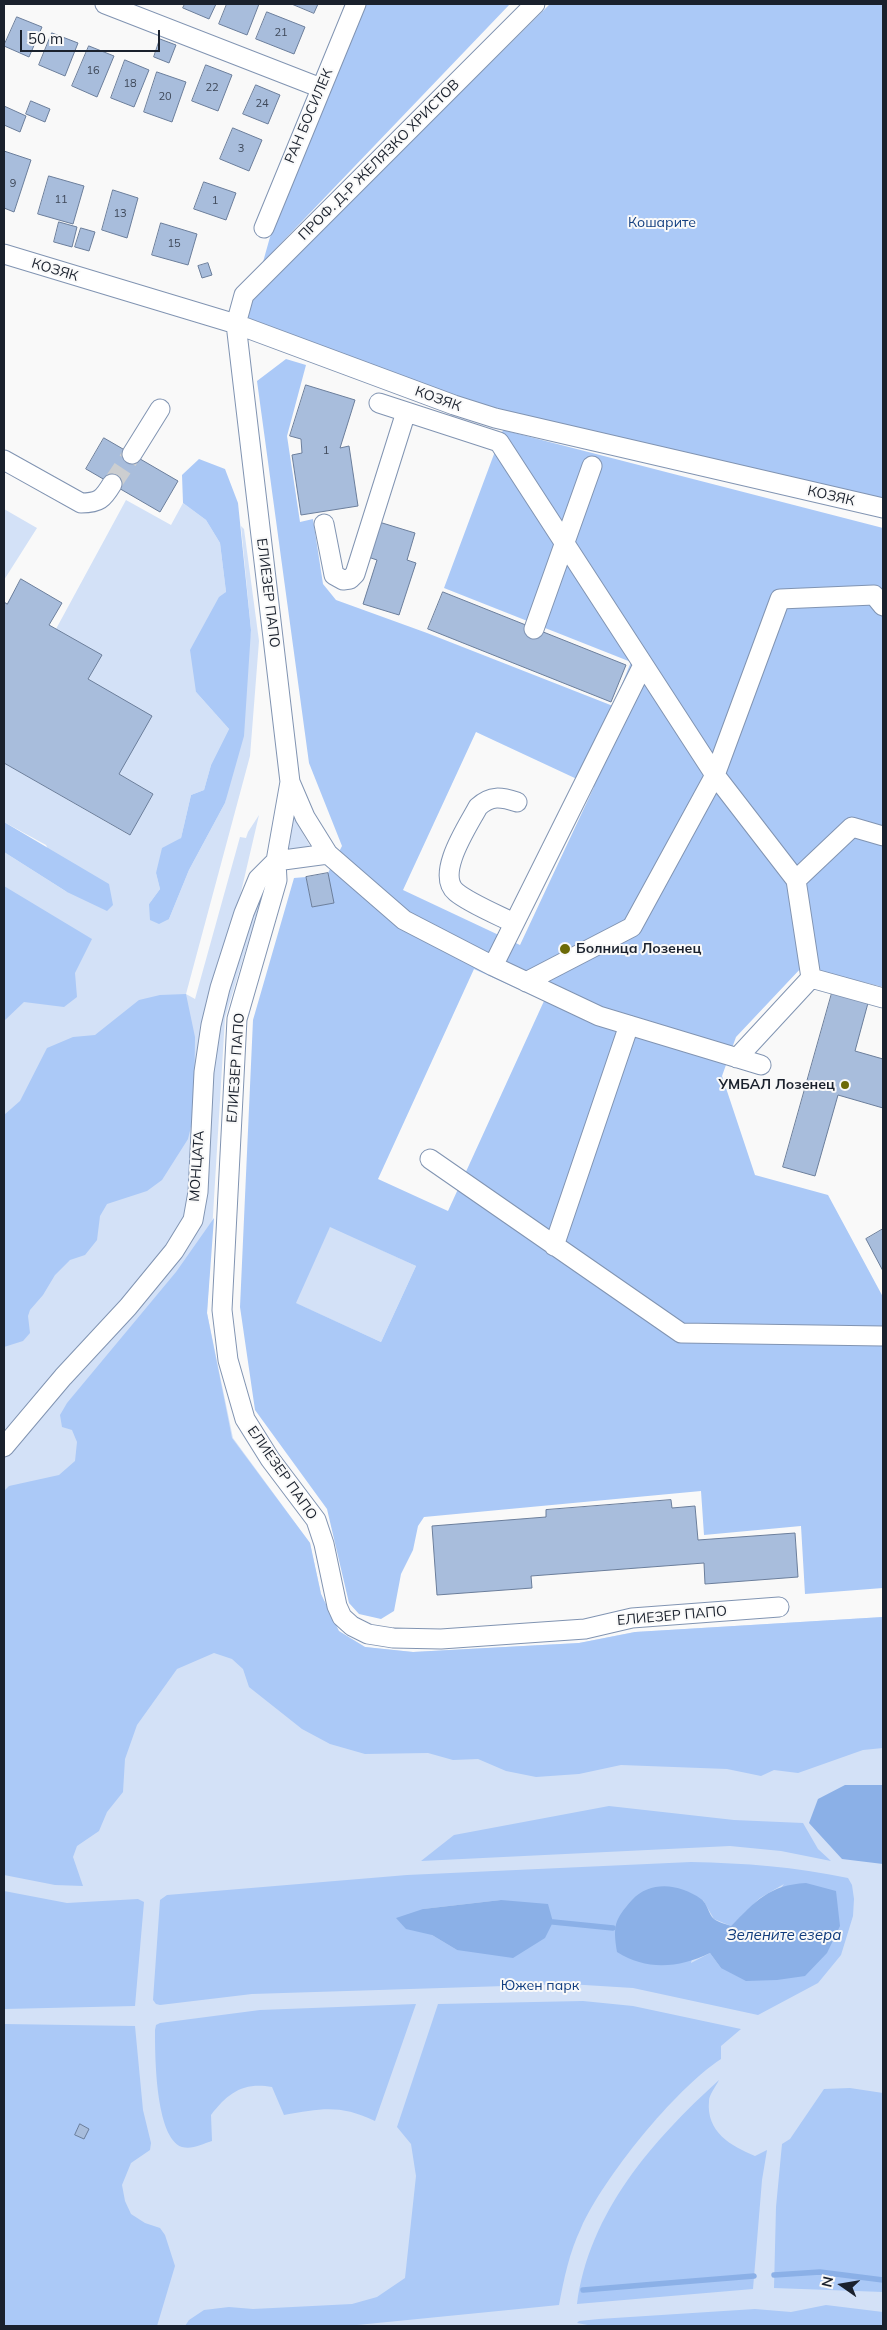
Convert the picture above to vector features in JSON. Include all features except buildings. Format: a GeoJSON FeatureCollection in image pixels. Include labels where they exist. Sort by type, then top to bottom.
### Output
{"type":"FeatureCollection","features":[{"type":"Feature","properties":{"kind":"street"},"geometry":{"type":"LineString","coordinates":[[105,4],[321,88]]}},
{"type":"Feature","properties":{"kind":"street","name":"РАН БОСИЛЕК"},"geometry":{"type":"LineString","coordinates":[[264,228],[356,4]]}},
{"type":"Feature","properties":{"kind":"street","name":"ПРОФ. Д-Р ЖЕЛЯЗКО ХРИСТОВ"},"geometry":{"type":"LineString","coordinates":[[236,324],[244,295],[535,4]]}},
{"type":"Feature","properties":{"kind":"street","name":"КОЗЯК"},"geometry":{"type":"LineString","coordinates":[[4,254],[236,324],[454,405],[495,418],[883,508]]}},
{"type":"Feature","properties":{"kind":"street","name":"ЕЛИЕЗЕР ПАПО"},"geometry":{"type":"LineString","coordinates":[[236,324],[290,782],[276,861],[277,880],[237,1019],[222,1310],[228,1360],[245,1419],[270,1459],[316,1520],[324,1544],[337,1606],[342,1616],[352,1626],[368,1634],[393,1638],[441,1639],[585,1628],[632,1618],[778,1607]]}},
{"type":"Feature","properties":{"kind":"street"},"geometry":{"type":"LineString","coordinates":[[380,403],[499,442],[715,775],[796,880],[811,978]]}},
{"type":"Feature","properties":{"kind":"street"},"geometry":{"type":"LineString","coordinates":[[132,454],[160,409]]}},
{"type":"Feature","properties":{"kind":"street"},"geometry":{"type":"LineString","coordinates":[[324,524],[334,575],[343,580],[350,579],[355,574],[406,412]]}},
{"type":"Feature","properties":{"kind":"street"},"geometry":{"type":"LineString","coordinates":[[4,460],[81,503],[94,503],[106,495],[112,484]]}},
{"type":"Feature","properties":{"kind":"street"},"geometry":{"type":"LineString","coordinates":[[534,628],[592,466]]}},
{"type":"Feature","properties":{"kind":"street"},"geometry":{"type":"LineString","coordinates":[[526,982],[632,927],[715,775],[780,599],[874,595],[883,606]]}},
{"type":"Feature","properties":{"kind":"street"},"geometry":{"type":"LineString","coordinates":[[493,966],[643,665]]}},
{"type":"Feature","properties":{"kind":"street"},"geometry":{"type":"LineString","coordinates":[[290,782],[306,817],[328,854],[404,920],[493,966],[599,1016],[761,1065]]}},
{"type":"Feature","properties":{"kind":"street"},"geometry":{"type":"LineString","coordinates":[[514,923],[456,892],[448,877],[449,864],[478,806],[485,800],[501,797],[517,802]]}},
{"type":"Feature","properties":{"kind":"street"},"geometry":{"type":"LineString","coordinates":[[796,880],[852,827],[883,836]]}},
{"type":"Feature","properties":{"kind":"street"},"geometry":{"type":"LineString","coordinates":[[276,861],[328,854]]}},
{"type":"Feature","properties":{"kind":"street","name":"МОНЦАТА"},"geometry":{"type":"LineString","coordinates":[[4,1448],[63,1377],[128,1307],[174,1251],[193,1220],[198,1192],[202,1092],[211,1026],[220,988],[244,913],[258,879],[276,861]]}},
{"type":"Feature","properties":{"kind":"street"},"geometry":{"type":"LineString","coordinates":[[811,978],[883,998]]}},
{"type":"Feature","properties":{"kind":"street"},"geometry":{"type":"LineString","coordinates":[[738,1058],[811,978]]}},
{"type":"Feature","properties":{"kind":"street"},"geometry":{"type":"LineString","coordinates":[[554,1246],[628,1025]]}},
{"type":"Feature","properties":{"kind":"street"},"geometry":{"type":"LineString","coordinates":[[430,1159],[681,1334],[883,1336]]}},
{"type":"Feature","properties":{"kind":"green space"},"geometry":{"type":"Polygon","coordinates":[[[364,4],[510,4],[263,262],[272,230],[364,4]]]}},
{"type":"Feature","properties":{"kind":"green space","name":"Кошарите"},"geometry":{"type":"Polygon","coordinates":[[[550,4],[883,4],[883,499],[499,411],[246,319],[251,300],[550,4]]]}},
{"type":"Feature","properties":{"kind":"green space","name":"Болница Лозенец"},"geometry":{"type":"Polygon","coordinates":[[[286,359],[306,365],[287,436],[300,522],[313,519],[323,584],[336,600],[427,633],[613,706],[631,662],[444,588],[503,430],[883,528],[883,987],[802,967],[736,1037],[722,1076],[755,1175],[828,1195],[883,1297],[883,1588],[805,1594],[801,1526],[704,1535],[701,1491],[424,1517],[418,1526],[413,1550],[401,1574],[394,1611],[381,1619],[359,1614],[349,1603],[327,1509],[255,1410],[240,1307],[253,1020],[294,878],[306,877],[312,907],[333,903],[328,873],[342,846],[309,763],[257,381],[286,359]],[[476,732],[403,890],[520,945],[594,787],[476,732]],[[474,969],[378,1179],[448,1211],[544,1001],[474,969]],[[330,1227],[296,1303],[381,1342],[416,1266],[330,1227]]]}},
{"type":"Feature","properties":{"kind":"green space"},"geometry":{"type":"Polygon","coordinates":[[[199,459],[225,469],[238,503],[251,630],[244,736],[225,803],[189,870],[169,919],[159,924],[150,920],[149,904],[160,889],[156,873],[162,848],[181,838],[191,795],[204,790],[211,765],[229,729],[196,692],[190,650],[219,597],[226,592],[220,543],[206,520],[183,503],[182,475],[199,459]]]}},
{"type":"Feature","properties":{"kind":"green space","name":"Южен парк"},"geometry":{"type":"Polygon","coordinates":[[[126,500],[171,525],[183,503],[206,520],[220,543],[226,592],[196,692],[229,729],[211,765],[204,790],[191,795],[181,838],[156,873],[160,889],[149,904],[169,919],[189,870],[225,803],[251,630],[241,526],[244,529],[259,641],[250,756],[186,994],[195,999],[240,837],[246,838],[259,815],[241,892],[207,1007],[259,886],[267,880],[225,1018],[207,1313],[233,1438],[310,1543],[321,1594],[338,1631],[365,1647],[413,1652],[579,1643],[635,1632],[883,1617],[883,2326],[4,2326],[4,852],[67,892],[46,845],[4,822],[4,763],[129,835],[153,794],[119,774],[88,679],[101,655],[56,629],[126,500]]]}},
{"type":"Feature","properties":{"kind":"green space"},"geometry":{"type":"Polygon","coordinates":[[[4,509],[37,528],[4,580],[4,509]]]}},
{"type":"Feature","properties":{"kind":"green space"},"geometry":{"type":"Polygon","coordinates":[[[293,816],[310,846],[286,852],[293,816]]]}},
{"type":"Feature","properties":{"kind":"green space"},"geometry":{"type":"Polygon","coordinates":[[[4,822],[109,884],[113,905],[107,911],[67,892],[4,852],[4,822]]]}},
{"type":"Feature","properties":{"kind":"green space"},"geometry":{"type":"Polygon","coordinates":[[[4,886],[92,939],[75,973],[77,997],[64,1007],[24,1002],[4,1021],[4,886]]]}},
{"type":"Feature","properties":{"kind":"green space"},"geometry":{"type":"Polygon","coordinates":[[[186,994],[195,1037],[194,1114],[188,1139],[162,1180],[147,1191],[107,1204],[100,1216],[97,1240],[85,1255],[70,1260],[55,1275],[43,1295],[30,1310],[28,1316],[30,1333],[23,1341],[4,1347],[4,1115],[20,1101],[47,1048],[73,1037],[95,1035],[139,1000],[160,995],[186,994]]]}},
{"type":"Feature","properties":{"kind":"green space"},"geometry":{"type":"Polygon","coordinates":[[[214,1218],[207,1313],[232,1438],[310,1543],[321,1594],[339,1631],[365,1647],[413,1652],[579,1643],[635,1632],[883,1617],[883,1748],[863,1750],[798,1773],[774,1770],[761,1776],[727,1769],[621,1765],[579,1774],[536,1777],[506,1771],[478,1759],[453,1760],[428,1753],[365,1754],[330,1744],[302,1729],[249,1687],[243,1669],[232,1659],[214,1653],[177,1669],[137,1725],[125,1759],[123,1792],[107,1812],[99,1831],[77,1846],[73,1857],[83,1886],[55,1885],[4,1875],[4,1491],[9,1486],[59,1475],[75,1461],[77,1442],[72,1430],[62,1427],[60,1415],[67,1403],[176,1272],[214,1218]]]}},
{"type":"Feature","properties":{"kind":"green space"},"geometry":{"type":"Polygon","coordinates":[[[330,1226],[416,1266],[381,1342],[295,1303],[330,1226]]]}},
{"type":"Feature","properties":{"kind":"green space"},"geometry":{"type":"Polygon","coordinates":[[[609,1806],[734,1820],[803,1823],[818,1849],[831,1861],[781,1851],[730,1846],[421,1861],[454,1835],[609,1806]]]}},
{"type":"Feature","properties":{"kind":"green space"},"geometry":{"type":"Polygon","coordinates":[[[691,1862],[770,1866],[848,1878],[852,1885],[854,1899],[853,1916],[841,1955],[818,1983],[758,2015],[633,1988],[568,1984],[252,1994],[160,2005],[156,2004],[153,2000],[160,1900],[167,1895],[407,1875],[691,1862]],[[784,1884],[760,1898],[731,1926],[714,1919],[703,1900],[691,1963],[710,1953],[721,1968],[784,1884]],[[501,1900],[423,1909],[432,1935],[457,1950],[501,1900]]]}},
{"type":"Feature","properties":{"kind":"green space"},"geometry":{"type":"Polygon","coordinates":[[[4,1891],[67,1903],[138,1899],[144,1902],[135,2006],[4,2009],[4,1891]]]}},
{"type":"Feature","properties":{"kind":"green space"},"geometry":{"type":"Polygon","coordinates":[[[583,2001],[633,2006],[741,2029],[721,2046],[721,2059],[702,2073],[662,2113],[623,2160],[606,2184],[581,2228],[573,2247],[559,2305],[347,2326],[185,2326],[189,2320],[204,2310],[229,2307],[253,2309],[352,2304],[377,2297],[405,2278],[416,2176],[411,2144],[397,2127],[438,2004],[583,2001]]]}},
{"type":"Feature","properties":{"kind":"green space"},"geometry":{"type":"Polygon","coordinates":[[[416,2004],[375,2121],[351,2112],[330,2109],[284,2115],[272,2087],[253,2086],[230,2095],[211,2115],[212,2141],[193,2147],[182,2147],[173,2140],[166,2128],[158,2094],[156,2075],[155,2030],[156,2025],[160,2023],[260,2010],[416,2004]]]}},
{"type":"Feature","properties":{"kind":"green space"},"geometry":{"type":"Polygon","coordinates":[[[4,2024],[135,2026],[143,2110],[151,2143],[150,2150],[131,2163],[122,2185],[125,2201],[131,2214],[145,2223],[160,2228],[165,2235],[175,2266],[157,2326],[4,2326],[4,2024]]]}},
{"type":"Feature","properties":{"kind":"green space"},"geometry":{"type":"Polygon","coordinates":[[[719,2080],[709,2099],[709,2112],[716,2129],[737,2148],[755,2156],[767,2150],[762,2180],[753,2289],[577,2304],[584,2270],[595,2239],[610,2209],[628,2180],[671,2127],[719,2080]]]}},
{"type":"Feature","properties":{"kind":"green space"},"geometry":{"type":"Polygon","coordinates":[[[850,2088],[883,2093],[883,2292],[774,2288],[776,2207],[782,2144],[790,2139],[824,2089],[850,2088]]]}},
{"type":"Feature","properties":{"kind":"green space"},"geometry":{"type":"Polygon","coordinates":[[[826,2305],[883,2312],[883,2326],[593,2326],[577,2323],[579,2321],[599,2319],[755,2309],[791,2312],[826,2305]]]}},
{"type":"Feature","properties":{"kind":"water"},"geometry":{"type":"Polygon","coordinates":[[[845,1785],[883,1785],[883,1864],[842,1859],[809,1823],[818,1799],[845,1785]]]}},
{"type":"Feature","properties":{"kind":"water","name":"Зелените езера"},"geometry":{"type":"Polygon","coordinates":[[[806,1883],[836,1891],[840,1926],[827,1953],[805,1976],[777,1980],[746,1981],[721,1968],[710,1953],[687,1962],[651,1965],[628,1958],[617,1952],[615,1929],[618,1918],[632,1900],[648,1889],[666,1886],[675,1887],[693,1894],[703,1901],[715,1920],[731,1926],[764,1896],[782,1887],[806,1883]]]}},
{"type":"Feature","properties":{"kind":"water"},"geometry":{"type":"Polygon","coordinates":[[[501,1900],[548,1904],[553,1922],[545,1938],[513,1958],[457,1950],[432,1935],[406,1929],[396,1918],[423,1909],[501,1900]]]}},
{"type":"Feature","properties":{"kind":"waterway"},"geometry":{"type":"LineString","coordinates":[[553,1922],[613,1928]]}},
{"type":"Feature","properties":{"kind":"waterway"},"geometry":{"type":"LineString","coordinates":[[774,2275],[820,2272],[883,2280]]}},
{"type":"Feature","properties":{"kind":"waterway"},"geometry":{"type":"LineString","coordinates":[[583,2290],[754,2276]]}},
{"type":"Feature","properties":{"kind":"tunnel"},"geometry":{"type":"LineString","coordinates":[[112,484],[132,454]]}},
{"type":"Feature","properties":{"kind":"place","name":"Болница Лозенец"},"geometry":{"type":"Point","coordinates":[565,949]}},
{"type":"Feature","properties":{"kind":"place","name":"УМБАЛ Лозенец"},"geometry":{"type":"Point","coordinates":[845,1085]}}]}
